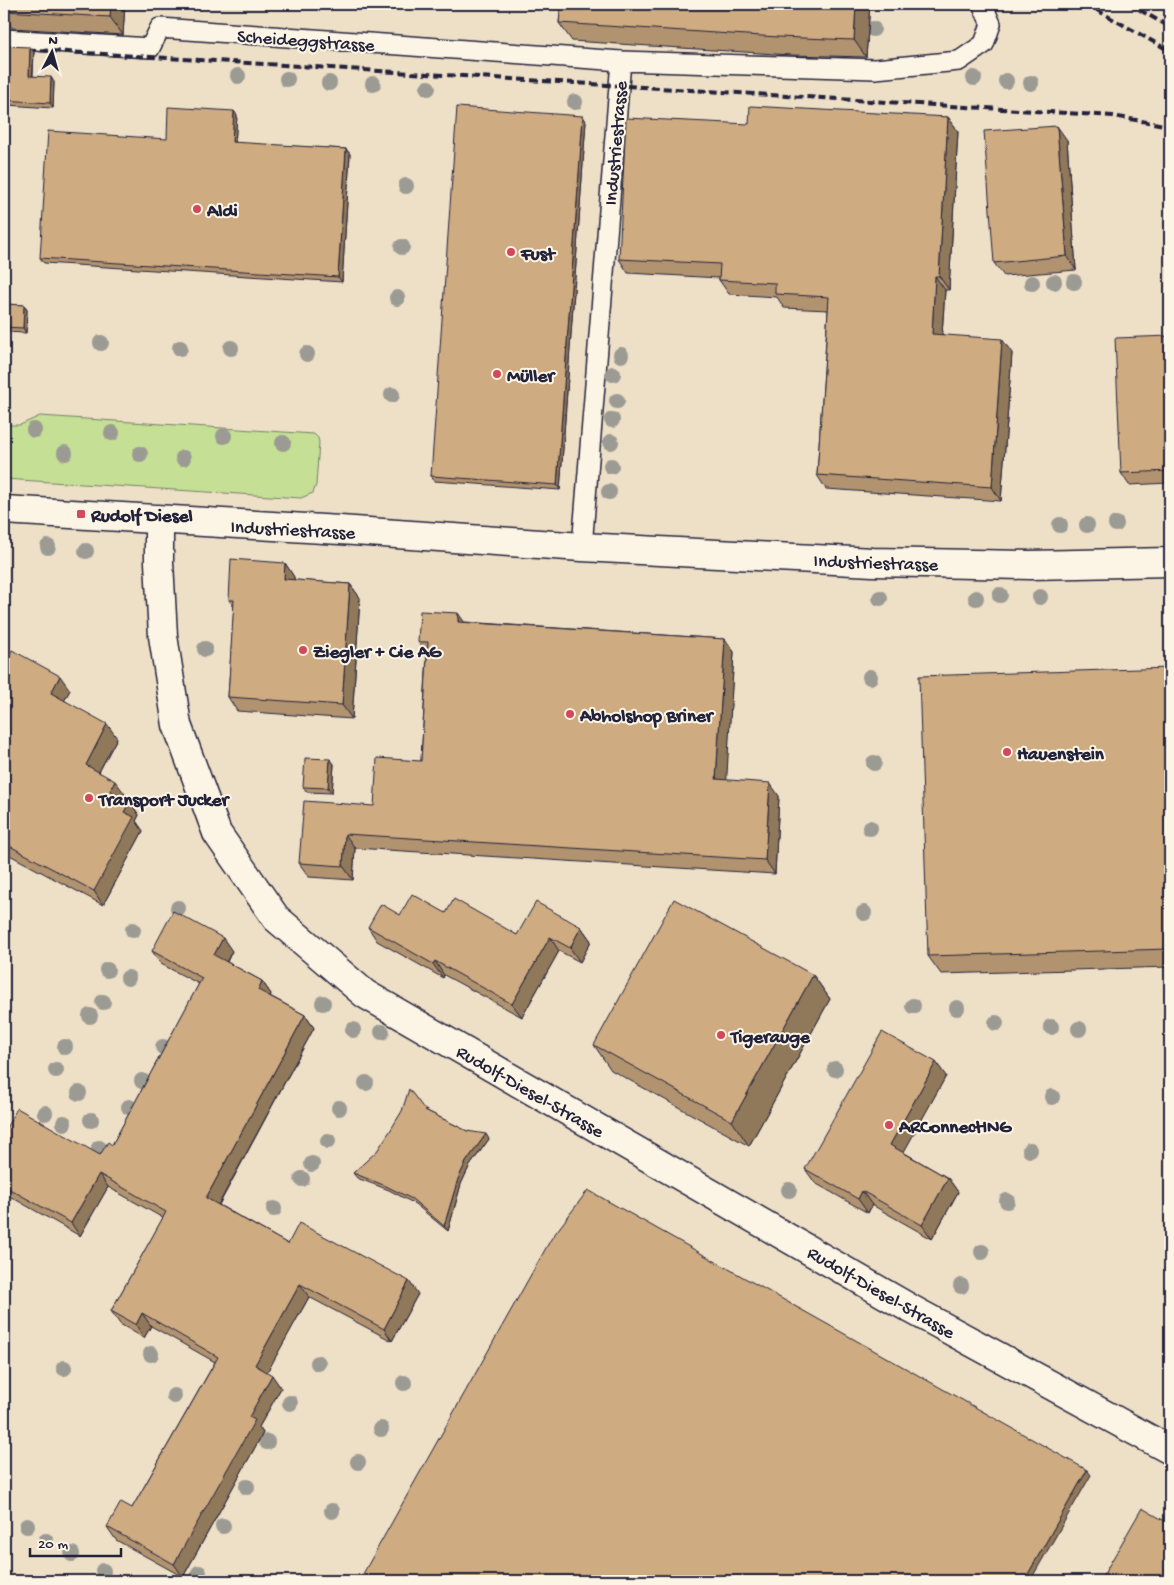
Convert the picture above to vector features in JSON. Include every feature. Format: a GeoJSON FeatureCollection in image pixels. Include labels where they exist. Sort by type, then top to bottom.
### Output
{"type":"FeatureCollection","features":[{"type":"Feature","properties":{"kind":"street","name":"Industriestrasse"},"geometry":{"type":"LineString","coordinates":[[4,510],[582,547],[873,562],[1030,565],[1170,562]]}},
{"type":"Feature","properties":{"kind":"street","name":"Rudolf-Diesel-Strasse"},"geometry":{"type":"LineString","coordinates":[[159,520],[163,636],[177,725],[216,833],[276,918],[365,994],[911,1309],[1170,1450]]}},
{"type":"Feature","properties":{"kind":"lane","name":"Industriestrasse"},"geometry":{"type":"LineString","coordinates":[[582,547],[620,61],[875,69],[959,62],[984,44],[991,24],[982,4]]}},
{"type":"Feature","properties":{"kind":"lane","name":"Scheideggstrasse"},"geometry":{"type":"LineString","coordinates":[[4,39],[150,48],[160,28],[620,61]]}},
{"type":"Feature","properties":{"kind":"shaded area"},"geometry":{"type":"Polygon","coordinates":[[[4,4],[1170,4],[1170,1581],[4,1581],[4,4]]]}},
{"type":"Feature","properties":{"kind":"green space"},"geometry":{"type":"Polygon","coordinates":[[[40,416],[314,434],[319,442],[316,485],[313,493],[301,498],[4,479],[4,425],[20,425],[40,416]]]}},
{"type":"Feature","properties":{"kind":"building"},"geometry":{"type":"Polygon","coordinates":[[[4,4],[111,4],[110,17],[4,11],[4,4]]]}},
{"type":"Feature","properties":{"kind":"building"},"geometry":{"type":"Polygon","coordinates":[[[561,4],[856,4],[854,40],[559,23],[561,4]]]}},
{"type":"Feature","properties":{"kind":"building"},"geometry":{"type":"Polygon","coordinates":[[[7,46],[30,47],[29,76],[51,77],[50,103],[4,100],[7,46]]]}},
{"type":"Feature","properties":{"kind":"building"},"geometry":{"type":"Polygon","coordinates":[[[750,106],[948,117],[939,276],[935,276],[932,334],[1002,339],[992,487],[817,475],[829,297],[775,294],[775,283],[719,280],[720,264],[619,259],[626,118],[749,124],[750,106]]]}},
{"type":"Feature","properties":{"kind":"building","name":"Aldi"},"geometry":{"type":"Polygon","coordinates":[[[168,107],[234,111],[232,142],[346,149],[338,277],[40,258],[48,131],[167,139],[168,107]]]}},
{"type":"Feature","properties":{"kind":"building"},"geometry":{"type":"Polygon","coordinates":[[[457,107],[583,116],[557,485],[431,476],[457,107]]]}},
{"type":"Feature","properties":{"kind":"building"},"geometry":{"type":"Polygon","coordinates":[[[1057,126],[1067,256],[994,263],[984,131],[1057,126]]]}},
{"type":"Feature","properties":{"kind":"building"},"geometry":{"type":"Polygon","coordinates":[[[4,304],[24,305],[23,328],[4,327],[4,304]]]}},
{"type":"Feature","properties":{"kind":"building"},"geometry":{"type":"Polygon","coordinates":[[[1170,336],[1170,471],[1121,473],[1115,338],[1170,336]]]}},
{"type":"Feature","properties":{"kind":"building"},"geometry":{"type":"Polygon","coordinates":[[[231,559],[285,563],[284,579],[350,584],[342,705],[228,697],[234,600],[229,600],[231,559]]]}},
{"type":"Feature","properties":{"kind":"building"},"geometry":{"type":"Polygon","coordinates":[[[420,611],[458,613],[458,622],[725,639],[716,779],[770,783],[765,860],[345,834],[343,866],[299,863],[304,801],[374,806],[377,758],[421,761],[428,642],[418,642],[420,611]]]}},
{"type":"Feature","properties":{"kind":"building"},"geometry":{"type":"Polygon","coordinates":[[[12,650],[60,676],[51,693],[107,724],[86,765],[115,781],[110,791],[130,802],[124,812],[134,817],[94,891],[4,843],[4,664],[12,650]]]}},
{"type":"Feature","properties":{"kind":"building"},"geometry":{"type":"Polygon","coordinates":[[[1170,668],[1170,949],[928,956],[919,676],[1170,668]]]}},
{"type":"Feature","properties":{"kind":"building"},"geometry":{"type":"Polygon","coordinates":[[[305,758],[330,759],[328,788],[303,787],[305,758]]]}},
{"type":"Feature","properties":{"kind":"building"},"geometry":{"type":"Polygon","coordinates":[[[412,894],[446,913],[454,899],[517,935],[536,902],[581,927],[570,948],[550,937],[512,1004],[435,961],[433,964],[368,927],[381,904],[400,915],[412,894]]]}},
{"type":"Feature","properties":{"kind":"building","name":"Tigerauge"},"geometry":{"type":"Polygon","coordinates":[[[674,899],[813,975],[732,1121],[594,1045],[674,899]]]}},
{"type":"Feature","properties":{"kind":"building"},"geometry":{"type":"Polygon","coordinates":[[[173,911],[223,938],[214,955],[262,981],[258,990],[305,1015],[206,1198],[288,1244],[299,1223],[409,1281],[384,1329],[300,1284],[255,1365],[272,1375],[249,1417],[255,1420],[174,1564],[107,1527],[121,1502],[132,1508],[218,1357],[142,1313],[136,1325],[111,1311],[166,1212],[99,1174],[71,1223],[4,1186],[4,1132],[17,1108],[100,1155],[108,1142],[112,1145],[202,978],[152,951],[173,911]]]}},
{"type":"Feature","properties":{"kind":"building"},"geometry":{"type":"Polygon","coordinates":[[[882,1032],[936,1062],[890,1145],[948,1178],[922,1225],[862,1191],[858,1199],[805,1169],[882,1032]]]}},
{"type":"Feature","properties":{"kind":"building"},"geometry":{"type":"Polygon","coordinates":[[[409,1089],[425,1110],[467,1131],[486,1134],[466,1162],[458,1179],[444,1226],[412,1199],[353,1173],[377,1151],[402,1111],[409,1089]]]}},
{"type":"Feature","properties":{"kind":"building"},"geometry":{"type":"Polygon","coordinates":[[[588,1190],[1087,1470],[1024,1581],[359,1581],[551,1239],[588,1190]]]}},
{"type":"Feature","properties":{"kind":"building"},"geometry":{"type":"Polygon","coordinates":[[[1142,1508],[1170,1524],[1170,1581],[1100,1581],[1142,1508]]]}},
{"type":"Feature","properties":{"kind":"railway"},"geometry":{"type":"LineString","coordinates":[[1086,4],[1170,51]]}},
{"type":"Feature","properties":{"kind":"railway"},"geometry":{"type":"LineString","coordinates":[[1129,4],[1170,27]]}},
{"type":"Feature","properties":{"kind":"railway"},"geometry":{"type":"LineString","coordinates":[[4,48],[1113,116],[1170,126]]}},
{"type":"Feature","properties":{"kind":"place","name":"Aldi"},"geometry":{"type":"Point","coordinates":[197,209]}},
{"type":"Feature","properties":{"kind":"place","name":"Fust"},"geometry":{"type":"Point","coordinates":[511,252]}},
{"type":"Feature","properties":{"kind":"place","name":"Müller"},"geometry":{"type":"Point","coordinates":[497,374]}},
{"type":"Feature","properties":{"kind":"place","name":"Rudolf Diesel"},"geometry":{"type":"Point","coordinates":[81,514]}},
{"type":"Feature","properties":{"kind":"place","name":"Ziegler + Cie AG"},"geometry":{"type":"Point","coordinates":[303,650]}},
{"type":"Feature","properties":{"kind":"place","name":"Abholshop Briner"},"geometry":{"type":"Point","coordinates":[570,714]}},
{"type":"Feature","properties":{"kind":"place","name":"Hauenstein"},"geometry":{"type":"Point","coordinates":[1007,752]}},
{"type":"Feature","properties":{"kind":"place","name":"Transport Jucker"},"geometry":{"type":"Point","coordinates":[89,798]}},
{"type":"Feature","properties":{"kind":"place","name":"Tigerauge"},"geometry":{"type":"Point","coordinates":[721,1035]}},
{"type":"Feature","properties":{"kind":"place","name":"ARConnectING"},"geometry":{"type":"Point","coordinates":[889,1125]}}]}
